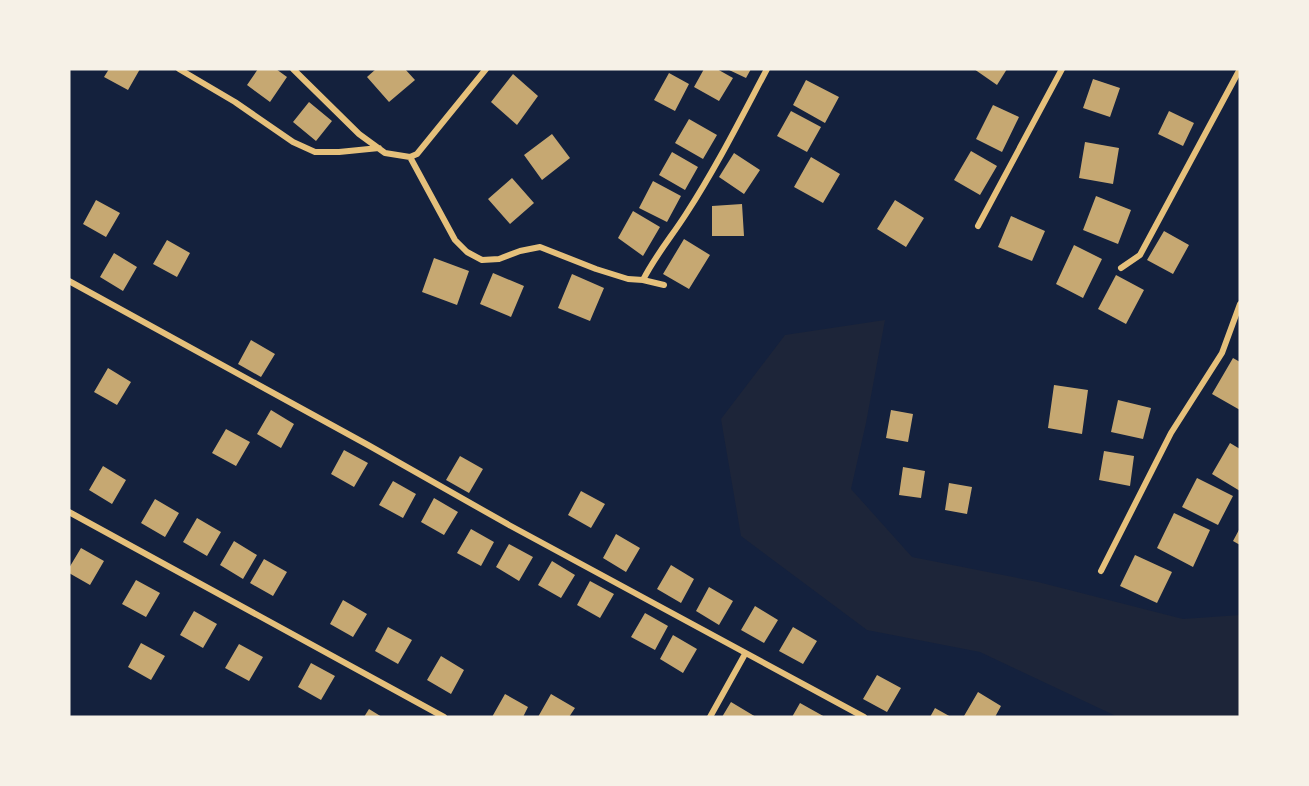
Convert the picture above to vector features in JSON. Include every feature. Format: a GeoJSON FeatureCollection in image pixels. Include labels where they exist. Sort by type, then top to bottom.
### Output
{"type":"FeatureCollection","features":[{"type":"Feature","properties":{"kind":"street"},"geometry":{"type":"LineString","coordinates":[[179,69],[235,102],[293,142],[315,152],[379,148]]}},
{"type":"Feature","properties":{"kind":"street"},"geometry":{"type":"LineString","coordinates":[[293,69],[359,134],[385,153],[410,157],[417,154],[486,69]]}},
{"type":"Feature","properties":{"kind":"street"},"geometry":{"type":"LineString","coordinates":[[644,280],[649,269],[687,214],[730,140],[767,69]]}},
{"type":"Feature","properties":{"kind":"street"},"geometry":{"type":"LineString","coordinates":[[978,226],[1062,69]]}},
{"type":"Feature","properties":{"kind":"street"},"geometry":{"type":"LineString","coordinates":[[1121,268],[1140,255],[1240,69]]}},
{"type":"Feature","properties":{"kind":"street"},"geometry":{"type":"LineString","coordinates":[[410,157],[455,240],[467,252],[482,260],[499,259],[540,247],[617,276],[664,285]]}},
{"type":"Feature","properties":{"kind":"street"},"geometry":{"type":"LineString","coordinates":[[69,281],[509,525],[864,717]]}},
{"type":"Feature","properties":{"kind":"street"},"geometry":{"type":"LineString","coordinates":[[1101,571],[1171,433],[1222,353],[1240,304]]}},
{"type":"Feature","properties":{"kind":"street"},"geometry":{"type":"LineString","coordinates":[[69,512],[444,717]]}},
{"type":"Feature","properties":{"kind":"street"},"geometry":{"type":"LineString","coordinates":[[710,717],[745,654]]}},
{"type":"Feature","properties":{"kind":"shaded area"},"geometry":{"type":"Polygon","coordinates":[[[885,320],[851,489],[912,557],[1038,582],[1183,619],[1240,615],[1240,717],[1118,717],[980,652],[867,630],[741,536],[721,419],[785,335],[885,320]]]}},
{"type":"Feature","properties":{"kind":"building"},"geometry":{"type":"Polygon","coordinates":[[[109,69],[140,69],[128,90],[104,77],[109,69]]]}},
{"type":"Feature","properties":{"kind":"building"},"geometry":{"type":"Polygon","coordinates":[[[258,69],[276,69],[287,77],[270,102],[247,85],[258,69]]]}},
{"type":"Feature","properties":{"kind":"building"},"geometry":{"type":"Polygon","coordinates":[[[376,69],[405,69],[415,80],[389,102],[367,77],[376,69]]]}},
{"type":"Feature","properties":{"kind":"building"},"geometry":{"type":"Polygon","coordinates":[[[704,69],[717,69],[733,78],[719,101],[694,87],[704,69]]]}},
{"type":"Feature","properties":{"kind":"building"},"geometry":{"type":"Polygon","coordinates":[[[727,69],[751,69],[746,78],[727,69]]]}},
{"type":"Feature","properties":{"kind":"building"},"geometry":{"type":"Polygon","coordinates":[[[974,69],[1007,69],[997,85],[974,69]]]}},
{"type":"Feature","properties":{"kind":"building"},"geometry":{"type":"Polygon","coordinates":[[[669,73],[689,84],[675,111],[654,100],[669,73]]]}},
{"type":"Feature","properties":{"kind":"building"},"geometry":{"type":"Polygon","coordinates":[[[513,74],[538,96],[517,125],[491,102],[513,74]]]}},
{"type":"Feature","properties":{"kind":"building"},"geometry":{"type":"Polygon","coordinates":[[[1093,79],[1120,88],[1110,117],[1083,108],[1093,79]]]}},
{"type":"Feature","properties":{"kind":"building"},"geometry":{"type":"Polygon","coordinates":[[[806,80],[839,97],[825,123],[793,105],[806,80]]]}},
{"type":"Feature","properties":{"kind":"building"},"geometry":{"type":"Polygon","coordinates":[[[309,102],[332,121],[316,141],[293,122],[309,102]]]}},
{"type":"Feature","properties":{"kind":"building"},"geometry":{"type":"Polygon","coordinates":[[[993,105],[1019,117],[1002,152],[976,139],[993,105]]]}},
{"type":"Feature","properties":{"kind":"building"},"geometry":{"type":"Polygon","coordinates":[[[791,111],[821,127],[807,152],[777,136],[791,111]]]}},
{"type":"Feature","properties":{"kind":"building"},"geometry":{"type":"Polygon","coordinates":[[[1169,111],[1194,123],[1183,146],[1158,134],[1169,111]]]}},
{"type":"Feature","properties":{"kind":"building"},"geometry":{"type":"Polygon","coordinates":[[[689,119],[717,135],[703,159],[675,143],[689,119]]]}},
{"type":"Feature","properties":{"kind":"building"},"geometry":{"type":"Polygon","coordinates":[[[552,134],[570,158],[542,180],[524,155],[552,134]]]}},
{"type":"Feature","properties":{"kind":"building"},"geometry":{"type":"Polygon","coordinates":[[[1085,142],[1119,148],[1113,184],[1079,178],[1085,142]]]}},
{"type":"Feature","properties":{"kind":"building"},"geometry":{"type":"Polygon","coordinates":[[[971,151],[997,166],[980,195],[954,180],[971,151]]]}},
{"type":"Feature","properties":{"kind":"building"},"geometry":{"type":"Polygon","coordinates":[[[672,152],[698,167],[685,190],[659,175],[672,152]]]}},
{"type":"Feature","properties":{"kind":"building"},"geometry":{"type":"Polygon","coordinates":[[[734,153],[760,170],[744,194],[719,177],[734,153]]]}},
{"type":"Feature","properties":{"kind":"building"},"geometry":{"type":"Polygon","coordinates":[[[811,157],[840,174],[823,203],[794,187],[811,157]]]}},
{"type":"Feature","properties":{"kind":"building"},"geometry":{"type":"Polygon","coordinates":[[[512,178],[534,203],[510,224],[488,199],[512,178]]]}},
{"type":"Feature","properties":{"kind":"building"},"geometry":{"type":"Polygon","coordinates":[[[653,181],[681,196],[667,222],[639,208],[653,181]]]}},
{"type":"Feature","properties":{"kind":"building"},"geometry":{"type":"Polygon","coordinates":[[[1096,196],[1131,210],[1118,244],[1083,230],[1096,196]]]}},
{"type":"Feature","properties":{"kind":"building"},"geometry":{"type":"Polygon","coordinates":[[[96,200],[120,213],[106,237],[83,224],[96,200]]]}},
{"type":"Feature","properties":{"kind":"building"},"geometry":{"type":"Polygon","coordinates":[[[895,200],[924,218],[906,247],[877,229],[895,200]]]}},
{"type":"Feature","properties":{"kind":"building"},"geometry":{"type":"Polygon","coordinates":[[[742,204],[744,236],[712,236],[712,206],[742,204]]]}},
{"type":"Feature","properties":{"kind":"building"},"geometry":{"type":"Polygon","coordinates":[[[633,211],[660,227],[643,256],[618,238],[633,211]]]}},
{"type":"Feature","properties":{"kind":"building"},"geometry":{"type":"Polygon","coordinates":[[[1011,216],[1045,231],[1032,261],[998,247],[1011,216]]]}},
{"type":"Feature","properties":{"kind":"building"},"geometry":{"type":"Polygon","coordinates":[[[1164,231],[1189,245],[1173,274],[1147,260],[1164,231]]]}},
{"type":"Feature","properties":{"kind":"building"},"geometry":{"type":"Polygon","coordinates":[[[684,239],[710,255],[689,289],[663,274],[684,239]]]}},
{"type":"Feature","properties":{"kind":"building"},"geometry":{"type":"Polygon","coordinates":[[[167,240],[190,253],[177,277],[153,264],[167,240]]]}},
{"type":"Feature","properties":{"kind":"building"},"geometry":{"type":"Polygon","coordinates":[[[1074,245],[1102,259],[1083,298],[1056,284],[1074,245]]]}},
{"type":"Feature","properties":{"kind":"building"},"geometry":{"type":"Polygon","coordinates":[[[114,253],[137,267],[123,291],[100,277],[114,253]]]}},
{"type":"Feature","properties":{"kind":"building"},"geometry":{"type":"Polygon","coordinates":[[[434,258],[469,271],[457,305],[422,292],[434,258]]]}},
{"type":"Feature","properties":{"kind":"building"},"geometry":{"type":"Polygon","coordinates":[[[493,273],[524,286],[511,317],[480,304],[493,273]]]}},
{"type":"Feature","properties":{"kind":"building"},"geometry":{"type":"Polygon","coordinates":[[[572,274],[604,288],[590,321],[558,308],[572,274]]]}},
{"type":"Feature","properties":{"kind":"building"},"geometry":{"type":"Polygon","coordinates":[[[1116,275],[1144,290],[1126,324],[1098,309],[1116,275]]]}},
{"type":"Feature","properties":{"kind":"building"},"geometry":{"type":"Polygon","coordinates":[[[251,340],[275,354],[261,377],[238,364],[251,340]]]}},
{"type":"Feature","properties":{"kind":"building"},"geometry":{"type":"Polygon","coordinates":[[[1233,358],[1240,362],[1240,410],[1212,394],[1233,358]]]}},
{"type":"Feature","properties":{"kind":"building"},"geometry":{"type":"Polygon","coordinates":[[[108,368],[131,382],[117,405],[94,392],[108,368]]]}},
{"type":"Feature","properties":{"kind":"building"},"geometry":{"type":"Polygon","coordinates":[[[1054,385],[1088,390],[1082,434],[1048,428],[1054,385]]]}},
{"type":"Feature","properties":{"kind":"building"},"geometry":{"type":"Polygon","coordinates":[[[1118,400],[1151,408],[1143,439],[1111,432],[1118,400]]]}},
{"type":"Feature","properties":{"kind":"building"},"geometry":{"type":"Polygon","coordinates":[[[271,410],[294,424],[281,448],[257,434],[271,410]]]}},
{"type":"Feature","properties":{"kind":"building"},"geometry":{"type":"Polygon","coordinates":[[[891,410],[913,414],[908,442],[886,438],[891,410]]]}},
{"type":"Feature","properties":{"kind":"building"},"geometry":{"type":"Polygon","coordinates":[[[226,429],[250,442],[236,466],[212,453],[226,429]]]}},
{"type":"Feature","properties":{"kind":"building"},"geometry":{"type":"Polygon","coordinates":[[[1230,443],[1240,449],[1240,491],[1212,474],[1230,443]]]}},
{"type":"Feature","properties":{"kind":"building"},"geometry":{"type":"Polygon","coordinates":[[[344,450],[368,463],[354,487],[331,474],[344,450]]]}},
{"type":"Feature","properties":{"kind":"building"},"geometry":{"type":"Polygon","coordinates":[[[1104,451],[1134,456],[1130,486],[1099,480],[1104,451]]]}},
{"type":"Feature","properties":{"kind":"building"},"geometry":{"type":"Polygon","coordinates":[[[460,456],[483,469],[469,493],[446,480],[460,456]]]}},
{"type":"Feature","properties":{"kind":"building"},"geometry":{"type":"Polygon","coordinates":[[[103,466],[126,480],[112,504],[89,490],[103,466]]]}},
{"type":"Feature","properties":{"kind":"building"},"geometry":{"type":"Polygon","coordinates":[[[903,467],[925,471],[921,498],[899,495],[903,467]]]}},
{"type":"Feature","properties":{"kind":"building"},"geometry":{"type":"Polygon","coordinates":[[[1197,478],[1233,496],[1218,525],[1182,507],[1197,478]]]}},
{"type":"Feature","properties":{"kind":"building"},"geometry":{"type":"Polygon","coordinates":[[[393,481],[416,494],[403,518],[379,505],[393,481]]]}},
{"type":"Feature","properties":{"kind":"building"},"geometry":{"type":"Polygon","coordinates":[[[949,483],[972,487],[967,514],[945,510],[949,483]]]}},
{"type":"Feature","properties":{"kind":"building"},"geometry":{"type":"Polygon","coordinates":[[[581,491],[605,504],[591,528],[568,515],[581,491]]]}},
{"type":"Feature","properties":{"kind":"building"},"geometry":{"type":"Polygon","coordinates":[[[434,498],[458,512],[444,535],[421,522],[434,498]]]}},
{"type":"Feature","properties":{"kind":"building"},"geometry":{"type":"Polygon","coordinates":[[[155,499],[179,513],[165,537],[141,523],[155,499]]]}},
{"type":"Feature","properties":{"kind":"building"},"geometry":{"type":"Polygon","coordinates":[[[1174,513],[1210,530],[1193,567],[1157,548],[1174,513]]]}},
{"type":"Feature","properties":{"kind":"building"},"geometry":{"type":"Polygon","coordinates":[[[197,518],[221,532],[207,556],[183,542],[197,518]]]}},
{"type":"Feature","properties":{"kind":"building"},"geometry":{"type":"Polygon","coordinates":[[[1240,528],[1240,545],[1233,541],[1240,528]]]}},
{"type":"Feature","properties":{"kind":"building"},"geometry":{"type":"Polygon","coordinates":[[[471,529],[494,542],[481,566],[457,553],[471,529]]]}},
{"type":"Feature","properties":{"kind":"building"},"geometry":{"type":"Polygon","coordinates":[[[616,534],[640,548],[626,572],[603,558],[616,534]]]}},
{"type":"Feature","properties":{"kind":"building"},"geometry":{"type":"Polygon","coordinates":[[[234,541],[257,555],[243,579],[220,565],[234,541]]]}},
{"type":"Feature","properties":{"kind":"building"},"geometry":{"type":"Polygon","coordinates":[[[509,544],[533,557],[519,581],[496,567],[509,544]]]}},
{"type":"Feature","properties":{"kind":"building"},"geometry":{"type":"Polygon","coordinates":[[[81,548],[104,561],[90,585],[69,573],[69,568],[81,548]]]}},
{"type":"Feature","properties":{"kind":"building"},"geometry":{"type":"Polygon","coordinates":[[[1135,555],[1172,572],[1157,603],[1120,586],[1135,555]]]}},
{"type":"Feature","properties":{"kind":"building"},"geometry":{"type":"Polygon","coordinates":[[[264,559],[287,572],[273,596],[250,583],[264,559]]]}},
{"type":"Feature","properties":{"kind":"building"},"geometry":{"type":"Polygon","coordinates":[[[552,561],[575,575],[561,598],[538,585],[552,561]]]}},
{"type":"Feature","properties":{"kind":"building"},"geometry":{"type":"Polygon","coordinates":[[[671,565],[694,579],[681,603],[657,589],[671,565]]]}},
{"type":"Feature","properties":{"kind":"building"},"geometry":{"type":"Polygon","coordinates":[[[136,580],[160,593],[146,617],[122,604],[136,580]]]}},
{"type":"Feature","properties":{"kind":"building"},"geometry":{"type":"Polygon","coordinates":[[[590,581],[614,594],[600,618],[577,605],[590,581]]]}},
{"type":"Feature","properties":{"kind":"building"},"geometry":{"type":"Polygon","coordinates":[[[709,587],[733,601],[719,625],[696,611],[709,587]]]}},
{"type":"Feature","properties":{"kind":"building"},"geometry":{"type":"Polygon","coordinates":[[[343,600],[367,614],[353,637],[330,624],[343,600]]]}},
{"type":"Feature","properties":{"kind":"building"},"geometry":{"type":"Polygon","coordinates":[[[755,606],[778,620],[764,643],[741,630],[755,606]]]}},
{"type":"Feature","properties":{"kind":"building"},"geometry":{"type":"Polygon","coordinates":[[[194,611],[217,624],[203,648],[180,635],[194,611]]]}},
{"type":"Feature","properties":{"kind":"building"},"geometry":{"type":"Polygon","coordinates":[[[645,613],[668,626],[655,650],[631,637],[645,613]]]}},
{"type":"Feature","properties":{"kind":"building"},"geometry":{"type":"Polygon","coordinates":[[[388,627],[412,640],[398,664],[375,651],[388,627]]]}},
{"type":"Feature","properties":{"kind":"building"},"geometry":{"type":"Polygon","coordinates":[[[793,627],[817,641],[803,664],[779,651],[793,627]]]}},
{"type":"Feature","properties":{"kind":"building"},"geometry":{"type":"Polygon","coordinates":[[[673,635],[697,649],[683,673],[660,659],[673,635]]]}},
{"type":"Feature","properties":{"kind":"building"},"geometry":{"type":"Polygon","coordinates":[[[141,643],[165,656],[151,680],[128,667],[141,643]]]}},
{"type":"Feature","properties":{"kind":"building"},"geometry":{"type":"Polygon","coordinates":[[[239,644],[263,657],[249,681],[225,668],[239,644]]]}},
{"type":"Feature","properties":{"kind":"building"},"geometry":{"type":"Polygon","coordinates":[[[441,656],[464,670],[451,694],[427,680],[441,656]]]}},
{"type":"Feature","properties":{"kind":"building"},"geometry":{"type":"Polygon","coordinates":[[[311,663],[335,676],[321,700],[298,687],[311,663]]]}},
{"type":"Feature","properties":{"kind":"building"},"geometry":{"type":"Polygon","coordinates":[[[877,675],[901,688],[887,712],[863,699],[877,675]]]}},
{"type":"Feature","properties":{"kind":"building"},"geometry":{"type":"Polygon","coordinates":[[[978,692],[1001,706],[995,717],[964,716],[978,692]]]}},
{"type":"Feature","properties":{"kind":"building"},"geometry":{"type":"Polygon","coordinates":[[[505,694],[528,707],[523,717],[492,717],[505,694]]]}},
{"type":"Feature","properties":{"kind":"building"},"geometry":{"type":"Polygon","coordinates":[[[551,694],[575,708],[569,717],[538,717],[551,694]]]}},
{"type":"Feature","properties":{"kind":"building"},"geometry":{"type":"Polygon","coordinates":[[[731,702],[756,717],[722,717],[731,702]]]}},
{"type":"Feature","properties":{"kind":"building"},"geometry":{"type":"Polygon","coordinates":[[[800,703],[825,717],[792,717],[800,703]]]}},
{"type":"Feature","properties":{"kind":"building"},"geometry":{"type":"Polygon","coordinates":[[[935,708],[951,717],[930,717],[935,708]]]}},
{"type":"Feature","properties":{"kind":"building"},"geometry":{"type":"Polygon","coordinates":[[[369,709],[382,717],[364,717],[369,709]]]}}]}
